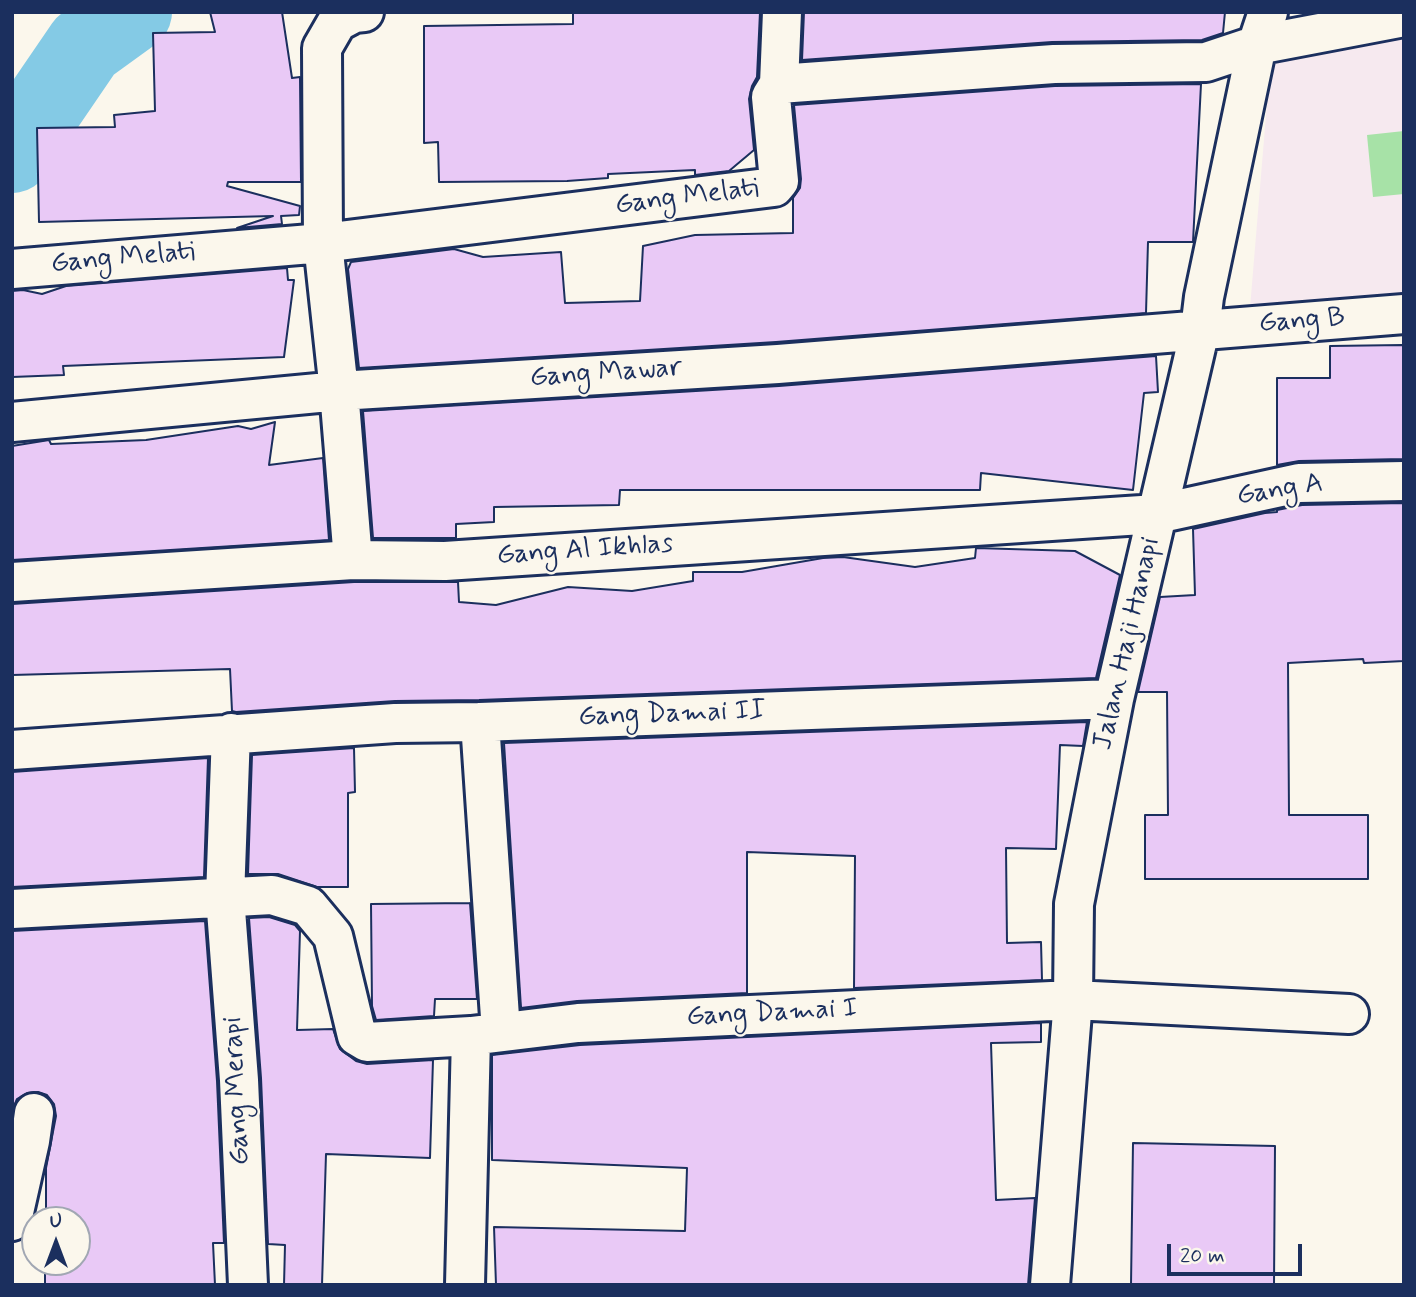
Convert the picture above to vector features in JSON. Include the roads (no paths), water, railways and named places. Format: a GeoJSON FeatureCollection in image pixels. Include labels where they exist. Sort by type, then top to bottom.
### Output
{"type":"FeatureCollection","features":[{"type":"Feature","properties":{"kind":"street"},"geometry":{"type":"LineString","coordinates":[[353,560],[323,243],[322,48],[337,22],[354,13],[364,12]]}},
{"type":"Feature","properties":{"kind":"street"},"geometry":{"type":"LineString","coordinates":[[782,12],[779,84],[1054,64],[1206,62],[1263,29],[1404,17]]}},
{"type":"Feature","properties":{"kind":"street","name":"Jalan Haji Hanapi"},"geometry":{"type":"LineString","coordinates":[[1050,1285],[1073,1000],[1074,904],[1114,699],[1200,330],[1204,297],[1263,29]]}},
{"type":"Feature","properties":{"kind":"street","name":"Gang Melati"},"geometry":{"type":"LineString","coordinates":[[12,269],[323,243],[774,187],[779,181],[771,97],[779,84]]}},
{"type":"Feature","properties":{"kind":"street","name":"Gang B"},"geometry":{"type":"LineString","coordinates":[[1200,330],[1404,314]]}},
{"type":"Feature","properties":{"kind":"street","name":"Gang Mawar"},"geometry":{"type":"LineString","coordinates":[[12,422],[339,391],[778,364],[1200,330]]}},
{"type":"Feature","properties":{"kind":"street","name":"Gang A"},"geometry":{"type":"LineString","coordinates":[[1157,514],[1298,483],[1404,481]]}},
{"type":"Feature","properties":{"kind":"street","name":"Gang Al Ikhlas"},"geometry":{"type":"LineString","coordinates":[[12,582],[353,560],[444,561],[1157,514]]}},
{"type":"Feature","properties":{"kind":"street","name":"Gang Damai II"},"geometry":{"type":"LineString","coordinates":[[12,750],[395,723],[1114,699]]}},
{"type":"Feature","properties":{"kind":"street"},"geometry":{"type":"LineString","coordinates":[[466,1285],[486,1034],[480,722]]}},
{"type":"Feature","properties":{"kind":"street","name":"Gang Merapi"},"geometry":{"type":"LineString","coordinates":[[231,733],[225,897],[239,1080],[248,1285]]}},
{"type":"Feature","properties":{"kind":"street","name":"Gang Damai I"},"geometry":{"type":"LineString","coordinates":[[12,908],[272,895],[308,906],[333,936],[357,1036],[367,1042],[486,1034],[578,1023],[1073,1000],[1349,1014]]}},
{"type":"Feature","properties":{"kind":"street"},"geometry":{"type":"LineString","coordinates":[[12,1221],[34,1113]]}},
{"type":"Feature","properties":{"kind":"waterway"},"geometry":{"type":"LineString","coordinates":[[12,153],[85,46],[132,12]]}}]}
